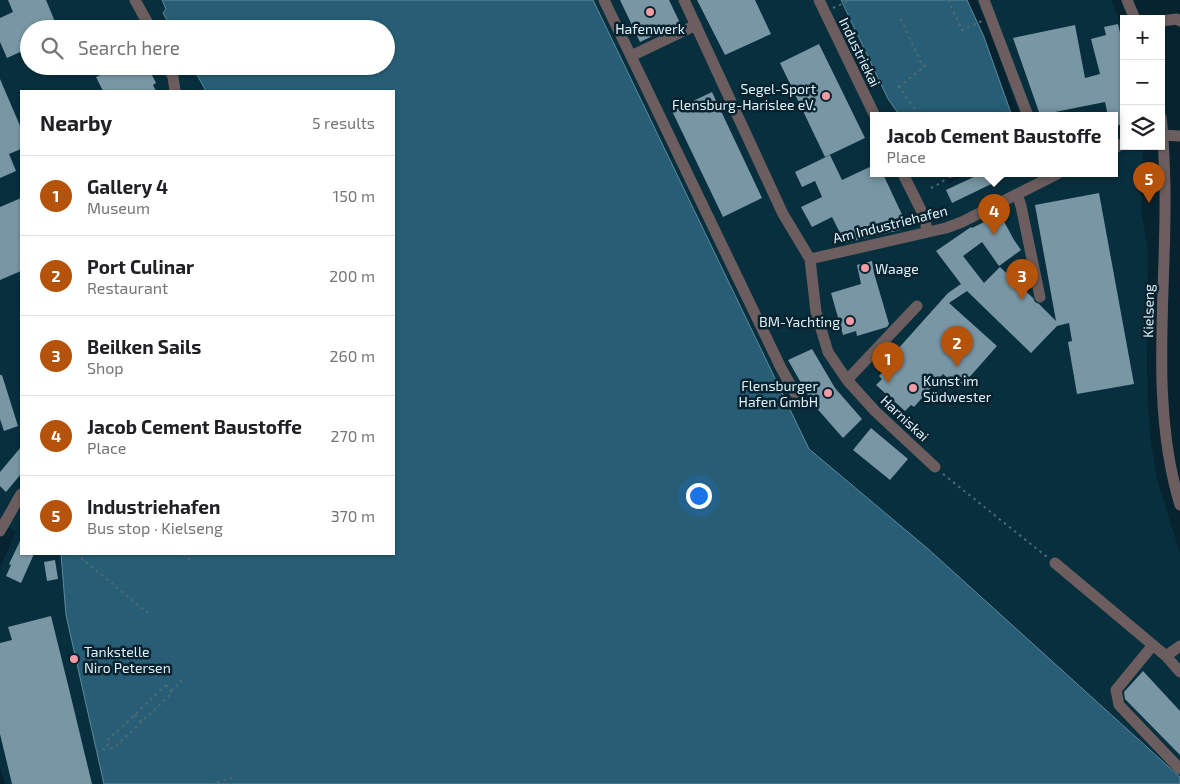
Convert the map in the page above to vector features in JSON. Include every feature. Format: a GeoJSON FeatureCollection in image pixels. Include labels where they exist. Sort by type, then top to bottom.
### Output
{"type":"FeatureCollection","features":[{"type":"Feature","properties":{"kind":"street"},"geometry":{"type":"LineString","coordinates":[[135,0],[146,20]]}},
{"type":"Feature","properties":{"kind":"street"},"geometry":{"type":"LineString","coordinates":[[604,0],[780,368],[795,393]]}},
{"type":"Feature","properties":{"kind":"street","name":"Harniskai"},"geometry":{"type":"LineString","coordinates":[[684,0],[783,214],[810,259],[816,312],[828,352],[847,380],[875,411],[935,467]]}},
{"type":"Feature","properties":{"kind":"street","name":"Industriekai"},"geometry":{"type":"LineString","coordinates":[[819,0],[873,112]]}},
{"type":"Feature","properties":{"kind":"street"},"geometry":{"type":"LineString","coordinates":[[984,0],[1027,112]]}},
{"type":"Feature","properties":{"kind":"street"},"geometry":{"type":"LineString","coordinates":[[1127,0],[1133,15]]}},
{"type":"Feature","properties":{"kind":"street"},"geometry":{"type":"LineString","coordinates":[[1165,20],[1177,19],[1180,22]]}},
{"type":"Feature","properties":{"kind":"street"},"geometry":{"type":"LineString","coordinates":[[631,56],[696,25]]}},
{"type":"Feature","properties":{"kind":"street"},"geometry":{"type":"LineString","coordinates":[[172,75],[175,90]]}},
{"type":"Feature","properties":{"kind":"street"},"geometry":{"type":"LineString","coordinates":[[1165,135],[1180,136]]}},
{"type":"Feature","properties":{"kind":"street","name":"Kielseng"},"geometry":{"type":"LineString","coordinates":[[1164,150],[1166,222],[1162,398],[1169,460],[1180,505]]}},
{"type":"Feature","properties":{"kind":"street"},"geometry":{"type":"LineString","coordinates":[[904,177],[925,218],[927,232]]}},
{"type":"Feature","properties":{"kind":"street","name":"Am Industriehafen"},"geometry":{"type":"LineString","coordinates":[[810,259],[946,228],[962,222],[1048,177]]}},
{"type":"Feature","properties":{"kind":"street"},"geometry":{"type":"LineString","coordinates":[[1017,194],[1040,297]]}},
{"type":"Feature","properties":{"kind":"street"},"geometry":{"type":"LineString","coordinates":[[847,380],[917,306]]}},
{"type":"Feature","properties":{"kind":"street"},"geometry":{"type":"LineString","coordinates":[[0,531],[20,496]]}},
{"type":"Feature","properties":{"kind":"street"},"geometry":{"type":"LineString","coordinates":[[1055,563],[1166,656],[1180,672]]}},
{"type":"Feature","properties":{"kind":"street"},"geometry":{"type":"LineString","coordinates":[[1153,645],[1116,690],[1119,705],[1180,770]]}},
{"type":"Feature","properties":{"kind":"street"},"geometry":{"type":"LineString","coordinates":[[1166,656],[1180,646]]}},
{"type":"Feature","properties":{"kind":"path"},"geometry":{"type":"LineString","coordinates":[[843,4],[851,0]]}},
{"type":"Feature","properties":{"kind":"path"},"geometry":{"type":"LineString","coordinates":[[948,0],[962,30],[991,16]]}},
{"type":"Feature","properties":{"kind":"path"},"geometry":{"type":"LineString","coordinates":[[901,18],[923,68]]}},
{"type":"Feature","properties":{"kind":"path"},"geometry":{"type":"LineString","coordinates":[[917,112],[899,87],[926,65]]}},
{"type":"Feature","properties":{"kind":"path"},"geometry":{"type":"LineString","coordinates":[[930,188],[941,182],[945,177]]}},
{"type":"Feature","properties":{"kind":"path"},"geometry":{"type":"LineString","coordinates":[[935,467],[1055,563]]}},
{"type":"Feature","properties":{"kind":"path"},"geometry":{"type":"LineString","coordinates":[[77,555],[148,613]]}},
{"type":"Feature","properties":{"kind":"path"},"geometry":{"type":"LineString","coordinates":[[184,555],[193,562]]}},
{"type":"Feature","properties":{"kind":"path"},"geometry":{"type":"LineString","coordinates":[[77,664],[118,653]]}},
{"type":"Feature","properties":{"kind":"path"},"geometry":{"type":"LineString","coordinates":[[96,751],[114,748],[185,677]]}},
{"type":"Feature","properties":{"kind":"path"},"geometry":{"type":"LineString","coordinates":[[108,748],[107,741],[166,686],[171,692]]}},
{"type":"Feature","properties":{"kind":"path"},"geometry":{"type":"LineString","coordinates":[[135,715],[141,722]]}},
{"type":"Feature","properties":{"kind":"path"},"geometry":{"type":"LineString","coordinates":[[211,784],[235,777]]}},
{"type":"Feature","properties":{"kind":"shaded area"},"geometry":{"type":"Polygon","coordinates":[[[0,0],[162,0],[166,9],[163,14],[167,20],[20,20],[20,75],[197,75],[205,90],[20,90],[20,555],[61,555],[66,615],[104,784],[5,784],[0,768],[0,567],[16,532],[0,523],[0,0]]]}},
{"type":"Feature","properties":{"kind":"shaded area"},"geometry":{"type":"Polygon","coordinates":[[[162,0],[593,0],[809,449],[927,548],[1180,777],[1180,784],[104,784],[66,615],[61,555],[395,555],[395,90],[205,90],[197,75],[395,75],[395,20],[167,20],[163,13],[166,9],[162,0]]]}},
{"type":"Feature","properties":{"kind":"shaded area"},"geometry":{"type":"Polygon","coordinates":[[[593,0],[840,0],[886,98],[896,112],[870,112],[870,177],[944,177],[949,183],[962,177],[1118,177],[1118,112],[1019,112],[989,27],[976,0],[1111,0],[1120,23],[1120,150],[1143,150],[1141,210],[1148,248],[1147,367],[1151,444],[1158,483],[1180,553],[1180,776],[927,548],[809,449],[593,0]]]}},
{"type":"Feature","properties":{"kind":"shaded area"},"geometry":{"type":"Polygon","coordinates":[[[841,0],[967,0],[984,37],[1011,112],[897,112],[888,99],[841,0]]]}},
{"type":"Feature","properties":{"kind":"building"},"geometry":{"type":"Polygon","coordinates":[[[8,0],[46,0],[54,20],[20,20],[20,52],[7,58],[0,42],[0,18],[13,12],[8,0]]]}},
{"type":"Feature","properties":{"kind":"building","name":"Hafenwerk"},"geometry":{"type":"Polygon","coordinates":[[[620,0],[669,0],[680,23],[640,42],[620,0]]]}},
{"type":"Feature","properties":{"kind":"building"},"geometry":{"type":"Polygon","coordinates":[[[697,0],[755,0],[771,34],[725,55],[697,0]]]}},
{"type":"Feature","properties":{"kind":"building"},"geometry":{"type":"Polygon","coordinates":[[[1118,24],[1120,33],[1120,125],[1118,125],[1118,112],[1107,112],[1105,102],[1055,112],[1039,112],[1013,38],[1075,25],[1085,78],[1100,74],[1091,39],[1106,35],[1104,27],[1118,24]]]}},
{"type":"Feature","properties":{"kind":"building"},"geometry":{"type":"Polygon","coordinates":[[[819,44],[865,138],[825,157],[780,63],[819,44]]]}},
{"type":"Feature","properties":{"kind":"building"},"geometry":{"type":"Polygon","coordinates":[[[100,75],[152,75],[156,83],[153,85],[156,90],[102,90],[96,77],[100,75]]]}},
{"type":"Feature","properties":{"kind":"building"},"geometry":{"type":"Polygon","coordinates":[[[0,79],[20,126],[20,149],[9,154],[16,171],[0,178],[0,79]]]}},
{"type":"Feature","properties":{"kind":"building"},"geometry":{"type":"Polygon","coordinates":[[[712,92],[762,198],[723,217],[672,111],[712,92]]]}},
{"type":"Feature","properties":{"kind":"building"},"geometry":{"type":"Polygon","coordinates":[[[830,155],[842,180],[870,167],[870,177],[884,177],[905,221],[900,230],[845,243],[832,217],[812,227],[801,207],[822,197],[815,181],[802,187],[795,172],[830,155]]]}},
{"type":"Feature","properties":{"kind":"building"},"geometry":{"type":"Polygon","coordinates":[[[974,177],[1006,177],[952,203],[946,190],[974,177]]]}},
{"type":"Feature","properties":{"kind":"building"},"geometry":{"type":"Polygon","coordinates":[[[1099,193],[1134,384],[1077,394],[1068,342],[1072,341],[1069,323],[1057,326],[1031,353],[967,291],[949,303],[997,346],[959,389],[943,374],[914,407],[911,405],[905,411],[876,385],[882,379],[879,376],[900,353],[897,350],[948,293],[961,284],[936,251],[971,227],[1000,214],[1021,250],[999,266],[982,242],[963,256],[984,283],[1000,267],[1056,321],[1035,205],[1099,193]]]}},
{"type":"Feature","properties":{"kind":"building"},"geometry":{"type":"Polygon","coordinates":[[[20,198],[20,271],[0,280],[0,207],[20,198]]]}},
{"type":"Feature","properties":{"kind":"building"},"geometry":{"type":"Polygon","coordinates":[[[872,261],[889,324],[887,327],[857,336],[856,331],[843,335],[831,293],[861,284],[857,265],[872,261]]]}},
{"type":"Feature","properties":{"kind":"building"},"geometry":{"type":"Polygon","coordinates":[[[812,349],[835,388],[862,419],[843,438],[813,404],[788,360],[812,349]]]}},
{"type":"Feature","properties":{"kind":"building"},"geometry":{"type":"Polygon","coordinates":[[[0,375],[2,375],[18,426],[4,431],[0,419],[0,375]]]}},
{"type":"Feature","properties":{"kind":"building"},"geometry":{"type":"Polygon","coordinates":[[[871,428],[908,459],[890,480],[853,450],[871,428]]]}},
{"type":"Feature","properties":{"kind":"building"},"geometry":{"type":"Polygon","coordinates":[[[20,448],[20,475],[6,492],[0,486],[0,472],[20,448]]]}},
{"type":"Feature","properties":{"kind":"building"},"geometry":{"type":"Polygon","coordinates":[[[20,541],[20,555],[34,555],[21,583],[6,576],[11,565],[9,564],[20,541]]]}},
{"type":"Feature","properties":{"kind":"building"},"geometry":{"type":"Polygon","coordinates":[[[55,560],[58,579],[47,581],[44,562],[55,560]]]}},
{"type":"Feature","properties":{"kind":"building"},"geometry":{"type":"Polygon","coordinates":[[[51,616],[92,784],[12,784],[0,734],[0,643],[12,640],[8,627],[51,616]]]}},
{"type":"Feature","properties":{"kind":"building"},"geometry":{"type":"Polygon","coordinates":[[[1143,671],[1180,711],[1180,755],[1125,699],[1124,692],[1143,671]]]}},
{"type":"Feature","properties":{"kind":"place","name":"Hafenwerk"},"geometry":{"type":"Point","coordinates":[650,12]}},
{"type":"Feature","properties":{"kind":"place","name":"Segel-Sport Flensburg-Harislee eV."},"geometry":{"type":"Point","coordinates":[826,96]}},
{"type":"Feature","properties":{"kind":"place","name":"Industriehafen"},"geometry":{"type":"Point","coordinates":[1149,203]}},
{"type":"Feature","properties":{"kind":"place","name":"Jacob Cement Baustoffe"},"geometry":{"type":"Point","coordinates":[994,235]}},
{"type":"Feature","properties":{"kind":"place","name":"Waage"},"geometry":{"type":"Point","coordinates":[865,268]}},
{"type":"Feature","properties":{"kind":"place","name":"Beilken Sails"},"geometry":{"type":"Point","coordinates":[1022,300]}},
{"type":"Feature","properties":{"kind":"place","name":"BM-Yachting"},"geometry":{"type":"Point","coordinates":[850,321]}},
{"type":"Feature","properties":{"kind":"place","name":"Port Culinar"},"geometry":{"type":"Point","coordinates":[957,367]}},
{"type":"Feature","properties":{"kind":"place","name":"Gallery 4"},"geometry":{"type":"Point","coordinates":[888,383]}},
{"type":"Feature","properties":{"kind":"place","name":"Kunst im Südwester"},"geometry":{"type":"Point","coordinates":[913,388]}},
{"type":"Feature","properties":{"kind":"place","name":"Flensburger Hafen GmbH"},"geometry":{"type":"Point","coordinates":[828,393]}},
{"type":"Feature","properties":{"kind":"place","name":"Tankstelle Niro Petersen"},"geometry":{"type":"Point","coordinates":[74,659]}}]}
